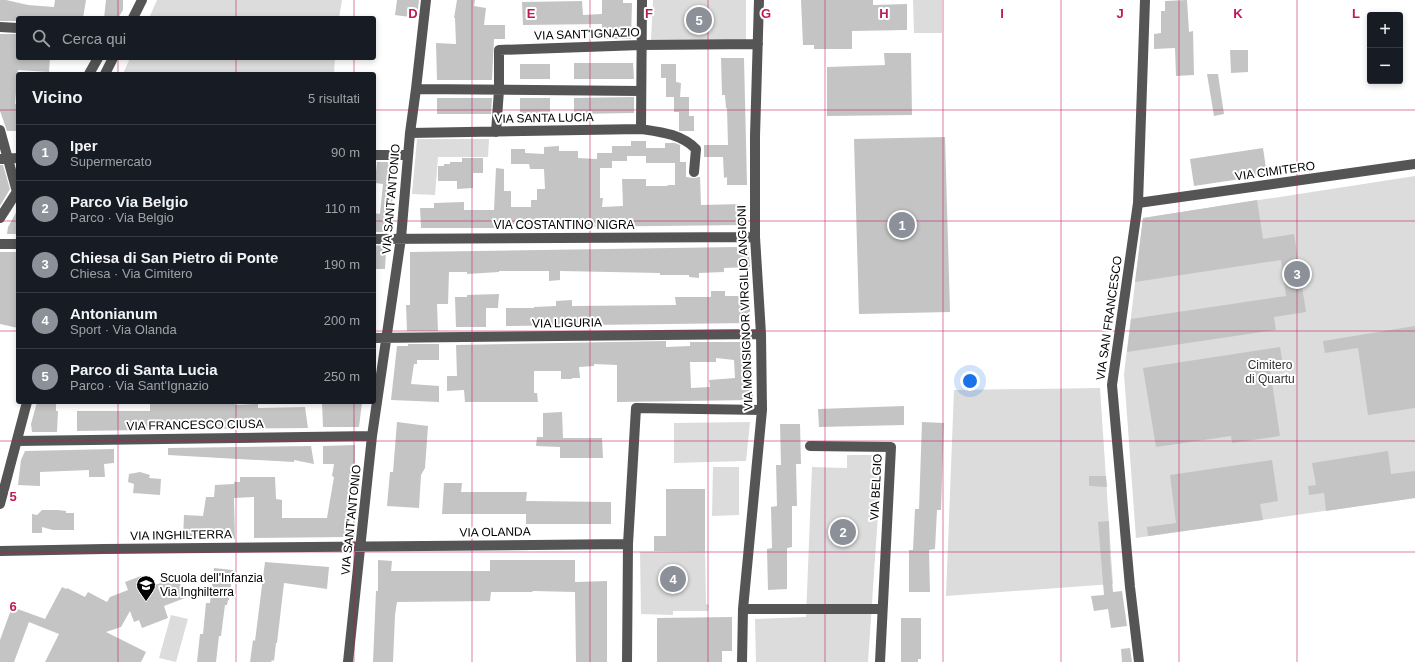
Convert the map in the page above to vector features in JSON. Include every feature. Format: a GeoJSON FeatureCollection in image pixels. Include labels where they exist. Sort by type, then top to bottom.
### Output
{"type":"FeatureCollection","features":[{"type":"Feature","properties":{"kind":"street"},"geometry":{"type":"LineString","coordinates":[[134,16],[142,0]]}},
{"type":"Feature","properties":{"kind":"street","name":"VIA SANT'ANTONIO"},"geometry":{"type":"LineString","coordinates":[[348,662],[362,546],[372,436],[401,238],[410,133],[426,0]]}},
{"type":"Feature","properties":{"kind":"street"},"geometry":{"type":"LineString","coordinates":[[641,129],[642,0]]}},
{"type":"Feature","properties":{"kind":"street","name":"VIA MONSIGNOR VIRGILIO ANGIONI"},"geometry":{"type":"LineString","coordinates":[[742,662],[743,610],[762,410],[761,334],[755,237],[755,136],[759,0]]}},
{"type":"Feature","properties":{"kind":"street","name":"VIA SAN FRANCESCO"},"geometry":{"type":"LineString","coordinates":[[1139,662],[1130,587],[1112,385],[1138,203],[1145,0]]}},
{"type":"Feature","properties":{"kind":"street"},"geometry":{"type":"LineString","coordinates":[[0,26],[16,28]]}},
{"type":"Feature","properties":{"kind":"street","name":"VIA SANT'IGNAZIO"},"geometry":{"type":"LineString","coordinates":[[496,132],[499,90],[499,50],[641,45],[758,44]]}},
{"type":"Feature","properties":{"kind":"street"},"geometry":{"type":"LineString","coordinates":[[90,72],[97,60]]}},
{"type":"Feature","properties":{"kind":"street"},"geometry":{"type":"LineString","coordinates":[[106,72],[112,60]]}},
{"type":"Feature","properties":{"kind":"street"},"geometry":{"type":"LineString","coordinates":[[416,89],[641,91]]}},
{"type":"Feature","properties":{"kind":"street","name":"VIA SANTA LUCIA"},"geometry":{"type":"LineString","coordinates":[[410,133],[641,129],[662,132],[688,142],[696,149],[694,172]]}},
{"type":"Feature","properties":{"kind":"street"},"geometry":{"type":"LineString","coordinates":[[0,130],[16,186]]}},
{"type":"Feature","properties":{"kind":"street"},"geometry":{"type":"LineString","coordinates":[[376,155],[408,154]]}},
{"type":"Feature","properties":{"kind":"street","name":"VIA CIMITERO"},"geometry":{"type":"LineString","coordinates":[[1138,203],[1415,164]]}},
{"type":"Feature","properties":{"kind":"street"},"geometry":{"type":"LineString","coordinates":[[0,218],[16,192]]}},
{"type":"Feature","properties":{"kind":"street","name":"VIA COSTANTINO NIGRA"},"geometry":{"type":"LineString","coordinates":[[376,239],[755,237]]}},
{"type":"Feature","properties":{"kind":"street"},"geometry":{"type":"LineString","coordinates":[[0,244],[16,244]]}},
{"type":"Feature","properties":{"kind":"street","name":"VIA LIGURIA"},"geometry":{"type":"LineString","coordinates":[[376,338],[761,334]]}},
{"type":"Feature","properties":{"kind":"street"},"geometry":{"type":"LineString","coordinates":[[0,504],[26,404]]}},
{"type":"Feature","properties":{"kind":"street"},"geometry":{"type":"LineString","coordinates":[[627,662],[628,544],[636,408],[762,410]]}},
{"type":"Feature","properties":{"kind":"street","name":"VIA FRANCESCO CIUSA"},"geometry":{"type":"LineString","coordinates":[[17,441],[372,436]]}},
{"type":"Feature","properties":{"kind":"street","name":"VIA BELGIO"},"geometry":{"type":"LineString","coordinates":[[810,446],[891,447],[880,662]]}},
{"type":"Feature","properties":{"kind":"street","name":"VIA OLANDA"},"geometry":{"type":"LineString","coordinates":[[362,546],[628,544]]}},
{"type":"Feature","properties":{"kind":"street","name":"VIA INGHILTERRA"},"geometry":{"type":"LineString","coordinates":[[0,551],[362,546]]}},
{"type":"Feature","properties":{"kind":"street"},"geometry":{"type":"LineString","coordinates":[[743,610],[882,609]]}},
{"type":"Feature","properties":{"kind":"green space"},"geometry":{"type":"Polygon","coordinates":[[[157,0],[342,0],[339,16],[150,16],[157,0]]]}},
{"type":"Feature","properties":{"kind":"green space"},"geometry":{"type":"Polygon","coordinates":[[[653,0],[746,0],[746,40],[651,40],[653,0]]]}},
{"type":"Feature","properties":{"kind":"green space"},"geometry":{"type":"Polygon","coordinates":[[[913,0],[942,0],[942,33],[914,33],[913,0]]]}},
{"type":"Feature","properties":{"kind":"green space"},"geometry":{"type":"Polygon","coordinates":[[[129,60],[335,60],[334,72],[124,72],[129,60]]]}},
{"type":"Feature","properties":{"kind":"green space"},"geometry":{"type":"Polygon","coordinates":[[[417,139],[489,139],[488,157],[438,157],[435,195],[412,194],[417,139]]]}},
{"type":"Feature","properties":{"kind":"green space","name":"Cimitero di Quartu"},"geometry":{"type":"Polygon","coordinates":[[[1415,176],[1415,498],[1136,538],[1124,374],[1143,218],[1415,176]]]}},
{"type":"Feature","properties":{"kind":"green space"},"geometry":{"type":"Polygon","coordinates":[[[1100,388],[1113,584],[946,596],[954,390],[1100,388]]]}},
{"type":"Feature","properties":{"kind":"green space"},"geometry":{"type":"Polygon","coordinates":[[[750,422],[746,461],[674,463],[674,423],[750,422]]]}},
{"type":"Feature","properties":{"kind":"green space"},"geometry":{"type":"Polygon","coordinates":[[[847,455],[882,455],[868,662],[756,662],[755,619],[806,617],[812,467],[847,468],[847,455]]]}},
{"type":"Feature","properties":{"kind":"green space"},"geometry":{"type":"Polygon","coordinates":[[[713,467],[739,467],[739,515],[712,516],[713,467]]]}},
{"type":"Feature","properties":{"kind":"green space"},"geometry":{"type":"Polygon","coordinates":[[[705,551],[706,604],[709,605],[708,611],[673,611],[673,615],[641,614],[640,552],[705,551]]]}},
{"type":"Feature","properties":{"kind":"green space"},"geometry":{"type":"Polygon","coordinates":[[[171,615],[188,619],[176,662],[159,658],[171,615]]]}},
{"type":"Feature","properties":{"kind":"building"},"geometry":{"type":"Polygon","coordinates":[[[0,0],[28,5],[54,7],[55,0],[86,0],[83,16],[16,16],[16,21],[0,21],[0,0]]]}},
{"type":"Feature","properties":{"kind":"building"},"geometry":{"type":"Polygon","coordinates":[[[106,0],[123,0],[123,10],[119,16],[104,16],[106,0]]]}},
{"type":"Feature","properties":{"kind":"building"},"geometry":{"type":"Polygon","coordinates":[[[397,0],[419,0],[417,18],[395,15],[397,0]]]}},
{"type":"Feature","properties":{"kind":"building"},"geometry":{"type":"Polygon","coordinates":[[[457,0],[475,0],[474,6],[486,8],[484,25],[505,25],[505,39],[494,39],[492,80],[437,80],[436,43],[456,44],[454,18],[457,0]]]}},
{"type":"Feature","properties":{"kind":"building"},"geometry":{"type":"Polygon","coordinates":[[[602,0],[623,0],[623,3],[632,3],[631,39],[602,39],[602,24],[523,25],[522,2],[582,1],[583,15],[602,14],[602,0]]]}},
{"type":"Feature","properties":{"kind":"building"},"geometry":{"type":"Polygon","coordinates":[[[801,0],[873,0],[873,5],[907,4],[907,30],[852,31],[852,49],[814,49],[814,45],[803,45],[801,0]]]}},
{"type":"Feature","properties":{"kind":"building"},"geometry":{"type":"Polygon","coordinates":[[[1187,0],[1189,32],[1193,31],[1194,75],[1176,76],[1175,48],[1154,49],[1154,34],[1161,33],[1161,11],[1165,11],[1165,1],[1187,0]]]}},
{"type":"Feature","properties":{"kind":"building"},"geometry":{"type":"Polygon","coordinates":[[[0,34],[16,34],[16,60],[50,60],[49,72],[18,70],[18,72],[16,72],[16,131],[7,131],[0,111],[0,34]]]}},
{"type":"Feature","properties":{"kind":"building"},"geometry":{"type":"Polygon","coordinates":[[[1230,50],[1248,50],[1248,72],[1231,73],[1230,50]]]}},
{"type":"Feature","properties":{"kind":"building"},"geometry":{"type":"Polygon","coordinates":[[[884,53],[911,53],[912,115],[827,116],[827,67],[885,65],[884,53]]]}},
{"type":"Feature","properties":{"kind":"building"},"geometry":{"type":"Polygon","coordinates":[[[721,58],[744,58],[747,185],[727,185],[727,177],[724,178],[723,157],[704,157],[704,145],[728,145],[727,108],[725,95],[722,95],[721,58]]]}},
{"type":"Feature","properties":{"kind":"building"},"geometry":{"type":"Polygon","coordinates":[[[574,63],[633,63],[634,79],[574,79],[574,63]]]}},
{"type":"Feature","properties":{"kind":"building"},"geometry":{"type":"Polygon","coordinates":[[[520,64],[550,64],[550,79],[520,79],[520,64]]]}},
{"type":"Feature","properties":{"kind":"building"},"geometry":{"type":"Polygon","coordinates":[[[661,64],[676,64],[676,82],[681,83],[680,97],[689,97],[689,116],[694,116],[694,131],[679,131],[679,112],[674,112],[674,97],[666,97],[666,78],[661,78],[661,64]]]}},
{"type":"Feature","properties":{"kind":"building"},"geometry":{"type":"Polygon","coordinates":[[[1207,74],[1218,74],[1224,114],[1214,116],[1207,74]]]}},
{"type":"Feature","properties":{"kind":"building"},"geometry":{"type":"Polygon","coordinates":[[[634,97],[634,113],[574,114],[574,98],[634,97]]]}},
{"type":"Feature","properties":{"kind":"building"},"geometry":{"type":"Polygon","coordinates":[[[437,98],[492,98],[491,114],[437,114],[437,98]]]}},
{"type":"Feature","properties":{"kind":"building"},"geometry":{"type":"Polygon","coordinates":[[[520,98],[550,98],[550,114],[520,113],[520,98]]]}},
{"type":"Feature","properties":{"kind":"building"},"geometry":{"type":"Polygon","coordinates":[[[945,137],[950,312],[859,314],[854,139],[945,137]]]}},
{"type":"Feature","properties":{"kind":"building"},"geometry":{"type":"Polygon","coordinates":[[[631,141],[646,141],[646,148],[665,148],[665,143],[675,143],[680,145],[680,162],[686,162],[686,177],[700,177],[701,205],[744,204],[745,225],[571,227],[571,223],[524,225],[504,224],[504,228],[421,228],[420,208],[434,208],[434,203],[464,202],[464,210],[494,210],[496,168],[504,169],[504,191],[511,191],[511,207],[531,207],[531,200],[537,200],[537,189],[545,189],[544,169],[530,169],[529,164],[511,164],[511,149],[525,149],[525,153],[544,154],[544,147],[559,146],[559,151],[578,151],[578,158],[597,159],[597,153],[612,153],[612,146],[631,146],[631,141]],[[627,156],[627,161],[612,161],[612,168],[600,168],[600,198],[603,198],[602,207],[623,206],[622,179],[646,179],[646,186],[675,185],[675,163],[646,163],[646,156],[627,156]]]}},
{"type":"Feature","properties":{"kind":"building"},"geometry":{"type":"Polygon","coordinates":[[[1263,148],[1267,175],[1194,186],[1190,159],[1263,148]]]}},
{"type":"Feature","properties":{"kind":"building"},"geometry":{"type":"Polygon","coordinates":[[[462,158],[483,158],[483,173],[473,173],[473,188],[457,189],[457,181],[438,181],[438,166],[450,164],[450,162],[462,162],[462,158]]]}},
{"type":"Feature","properties":{"kind":"building"},"geometry":{"type":"Polygon","coordinates":[[[377,162],[397,162],[389,230],[383,230],[383,232],[376,232],[376,213],[380,214],[383,184],[376,183],[377,162]]]}},
{"type":"Feature","properties":{"kind":"building"},"geometry":{"type":"Polygon","coordinates":[[[0,165],[3,165],[10,189],[0,206],[0,165]]]}},
{"type":"Feature","properties":{"kind":"building"},"geometry":{"type":"Polygon","coordinates":[[[1257,200],[1263,239],[1294,234],[1299,266],[1309,265],[1311,279],[1301,280],[1306,312],[1274,317],[1276,330],[1127,352],[1131,319],[1286,296],[1281,260],[1135,282],[1143,218],[1257,200]]]}},
{"type":"Feature","properties":{"kind":"building"},"geometry":{"type":"Polygon","coordinates":[[[16,213],[16,234],[7,234],[8,227],[16,213]]]}},
{"type":"Feature","properties":{"kind":"building"},"geometry":{"type":"Polygon","coordinates":[[[383,245],[383,252],[386,252],[385,269],[376,269],[376,246],[383,245]]]}},
{"type":"Feature","properties":{"kind":"building"},"geometry":{"type":"Polygon","coordinates":[[[737,247],[737,252],[749,252],[750,267],[724,268],[724,272],[699,273],[699,278],[689,277],[689,275],[660,275],[660,273],[560,271],[560,280],[549,281],[549,271],[499,271],[467,274],[467,272],[449,272],[448,304],[437,304],[438,331],[407,331],[406,305],[410,305],[410,252],[737,247]]]}},
{"type":"Feature","properties":{"kind":"building"},"geometry":{"type":"Polygon","coordinates":[[[0,252],[16,252],[16,328],[0,324],[0,252]]]}},
{"type":"Feature","properties":{"kind":"building"},"geometry":{"type":"Polygon","coordinates":[[[711,291],[725,291],[725,296],[750,296],[750,323],[506,326],[506,308],[556,306],[556,301],[572,300],[572,306],[676,305],[675,297],[711,297],[711,291]]]}},
{"type":"Feature","properties":{"kind":"building"},"geometry":{"type":"Polygon","coordinates":[[[499,294],[498,308],[486,308],[486,327],[456,327],[455,297],[499,294]]]}},
{"type":"Feature","properties":{"kind":"building"},"geometry":{"type":"Polygon","coordinates":[[[1415,326],[1415,408],[1368,415],[1358,348],[1325,353],[1323,341],[1415,326]]]}},
{"type":"Feature","properties":{"kind":"building"},"geometry":{"type":"Polygon","coordinates":[[[666,341],[666,347],[690,346],[690,342],[751,342],[753,400],[617,402],[617,365],[594,364],[594,366],[579,367],[580,378],[572,379],[561,379],[561,371],[534,371],[534,393],[537,393],[538,402],[465,402],[464,390],[447,391],[447,376],[457,376],[456,345],[666,341]],[[716,358],[716,362],[690,362],[691,388],[710,387],[709,380],[735,378],[734,360],[716,358]]]}},
{"type":"Feature","properties":{"kind":"building"},"geometry":{"type":"Polygon","coordinates":[[[408,344],[439,344],[439,360],[417,360],[417,364],[414,364],[411,384],[439,386],[439,402],[391,400],[397,346],[408,346],[408,344]]]}},
{"type":"Feature","properties":{"kind":"building"},"geometry":{"type":"Polygon","coordinates":[[[1280,347],[1282,360],[1269,362],[1280,436],[1232,443],[1231,436],[1156,447],[1143,368],[1280,347]]]}},
{"type":"Feature","properties":{"kind":"building"},"geometry":{"type":"Polygon","coordinates":[[[36,404],[56,404],[56,411],[58,411],[57,432],[32,432],[31,424],[36,404]]]}},
{"type":"Feature","properties":{"kind":"building"},"geometry":{"type":"Polygon","coordinates":[[[150,404],[258,404],[258,408],[305,407],[308,428],[194,429],[194,424],[151,424],[150,430],[77,431],[77,411],[150,411],[150,404]]]}},
{"type":"Feature","properties":{"kind":"building"},"geometry":{"type":"Polygon","coordinates":[[[322,404],[362,404],[359,427],[323,427],[322,404]]]}},
{"type":"Feature","properties":{"kind":"building"},"geometry":{"type":"Polygon","coordinates":[[[904,406],[904,425],[819,427],[818,409],[904,406]]]}},
{"type":"Feature","properties":{"kind":"building"},"geometry":{"type":"Polygon","coordinates":[[[562,412],[563,438],[602,438],[603,458],[560,458],[560,447],[536,446],[537,437],[543,437],[543,413],[562,412]]]}},
{"type":"Feature","properties":{"kind":"building"},"geometry":{"type":"Polygon","coordinates":[[[397,422],[428,426],[425,468],[421,475],[419,508],[387,506],[390,472],[393,472],[397,422]]]}},
{"type":"Feature","properties":{"kind":"building"},"geometry":{"type":"Polygon","coordinates":[[[922,422],[944,423],[941,510],[937,510],[935,549],[929,550],[930,592],[909,592],[909,550],[913,550],[915,509],[919,509],[922,422]]]}},
{"type":"Feature","properties":{"kind":"building"},"geometry":{"type":"Polygon","coordinates":[[[780,424],[800,424],[801,464],[796,464],[797,506],[792,506],[792,547],[787,548],[787,589],[768,590],[767,549],[772,548],[771,507],[777,506],[776,465],[781,465],[780,424]]]}},
{"type":"Feature","properties":{"kind":"building"},"geometry":{"type":"Polygon","coordinates":[[[355,445],[355,465],[347,537],[254,538],[254,497],[234,498],[235,539],[183,539],[184,515],[203,516],[206,497],[214,497],[215,485],[234,484],[234,482],[240,482],[240,477],[275,477],[276,499],[282,500],[282,518],[327,518],[334,477],[332,476],[334,464],[323,464],[323,446],[355,445]]]}},
{"type":"Feature","properties":{"kind":"building"},"geometry":{"type":"Polygon","coordinates":[[[311,446],[314,464],[294,460],[294,462],[168,455],[168,448],[311,446]]]}},
{"type":"Feature","properties":{"kind":"building"},"geometry":{"type":"Polygon","coordinates":[[[114,449],[114,463],[104,464],[105,477],[89,477],[89,470],[40,472],[40,486],[18,485],[21,460],[25,451],[114,449]]]}},
{"type":"Feature","properties":{"kind":"building"},"geometry":{"type":"Polygon","coordinates":[[[1388,451],[1391,474],[1415,471],[1415,498],[1326,511],[1324,493],[1309,495],[1308,486],[1316,485],[1312,463],[1388,451]]]}},
{"type":"Feature","properties":{"kind":"building"},"geometry":{"type":"Polygon","coordinates":[[[1272,460],[1278,501],[1260,504],[1263,520],[1148,536],[1147,527],[1176,523],[1170,475],[1272,460]]]}},
{"type":"Feature","properties":{"kind":"building"},"geometry":{"type":"Polygon","coordinates":[[[140,472],[150,475],[149,478],[161,479],[160,495],[133,493],[134,484],[128,482],[129,474],[140,472]]]}},
{"type":"Feature","properties":{"kind":"building"},"geometry":{"type":"Polygon","coordinates":[[[1089,476],[1106,476],[1107,487],[1089,486],[1089,476]]]}},
{"type":"Feature","properties":{"kind":"building"},"geometry":{"type":"Polygon","coordinates":[[[444,483],[462,483],[461,492],[527,492],[526,501],[611,502],[611,524],[526,524],[526,514],[442,514],[444,483]]]}},
{"type":"Feature","properties":{"kind":"building"},"geometry":{"type":"Polygon","coordinates":[[[666,489],[705,489],[705,551],[654,551],[654,536],[666,536],[666,489]]]}},
{"type":"Feature","properties":{"kind":"building"},"geometry":{"type":"Polygon","coordinates":[[[42,510],[58,510],[66,511],[66,513],[74,513],[74,530],[53,530],[42,527],[42,533],[32,533],[32,514],[37,515],[42,510]]]}},
{"type":"Feature","properties":{"kind":"building"},"geometry":{"type":"Polygon","coordinates":[[[1109,521],[1113,592],[1122,591],[1127,626],[1111,628],[1108,609],[1094,611],[1091,596],[1104,595],[1098,522],[1109,521]]]}},
{"type":"Feature","properties":{"kind":"building"},"geometry":{"type":"Polygon","coordinates":[[[378,560],[392,561],[391,571],[490,571],[490,560],[575,560],[575,582],[607,581],[607,662],[576,662],[575,592],[533,591],[491,592],[490,601],[397,602],[393,662],[373,662],[376,591],[378,591],[378,560]]]}},
{"type":"Feature","properties":{"kind":"building"},"geometry":{"type":"Polygon","coordinates":[[[265,562],[329,567],[327,589],[284,583],[274,661],[250,662],[253,640],[255,641],[265,562]]]}},
{"type":"Feature","properties":{"kind":"building"},"geometry":{"type":"Polygon","coordinates":[[[214,568],[233,570],[229,600],[227,605],[225,605],[216,662],[197,662],[200,634],[203,634],[206,603],[210,603],[214,568]]]}},
{"type":"Feature","properties":{"kind":"building"},"geometry":{"type":"Polygon","coordinates":[[[141,576],[146,588],[178,577],[185,598],[164,606],[168,618],[142,628],[139,620],[134,622],[130,611],[121,627],[106,632],[146,652],[141,662],[45,662],[59,634],[29,622],[14,662],[0,662],[0,640],[12,607],[45,619],[62,587],[85,597],[88,592],[107,602],[110,597],[128,590],[125,582],[141,576]]]}},
{"type":"Feature","properties":{"kind":"building"},"geometry":{"type":"Polygon","coordinates":[[[732,617],[732,651],[722,651],[722,662],[657,662],[657,618],[732,617]]]}},
{"type":"Feature","properties":{"kind":"building"},"geometry":{"type":"Polygon","coordinates":[[[901,618],[921,618],[921,659],[918,659],[918,662],[901,662],[901,618]]]}},
{"type":"Feature","properties":{"kind":"building"},"geometry":{"type":"Polygon","coordinates":[[[1130,648],[1132,662],[1122,662],[1121,649],[1130,648]]]}},
{"type":"Feature","properties":{"kind":"place","name":"Parco di Santa Lucia"},"geometry":{"type":"Point","coordinates":[699,20]}},
{"type":"Feature","properties":{"kind":"place","name":"Iper"},"geometry":{"type":"Point","coordinates":[902,225]}},
{"type":"Feature","properties":{"kind":"place","name":"Chiesa di San Pietro di Ponte"},"geometry":{"type":"Point","coordinates":[1297,274]}},
{"type":"Feature","properties":{"kind":"place","name":"Parco Via Belgio"},"geometry":{"type":"Point","coordinates":[843,532]}},
{"type":"Feature","properties":{"kind":"place","name":"Antonianum"},"geometry":{"type":"Point","coordinates":[673,579]}},
{"type":"Feature","properties":{"kind":"place","name":"Scuola dell'Infanzia Via Inghilterra"},"geometry":{"type":"Point","coordinates":[146,602]}}]}
